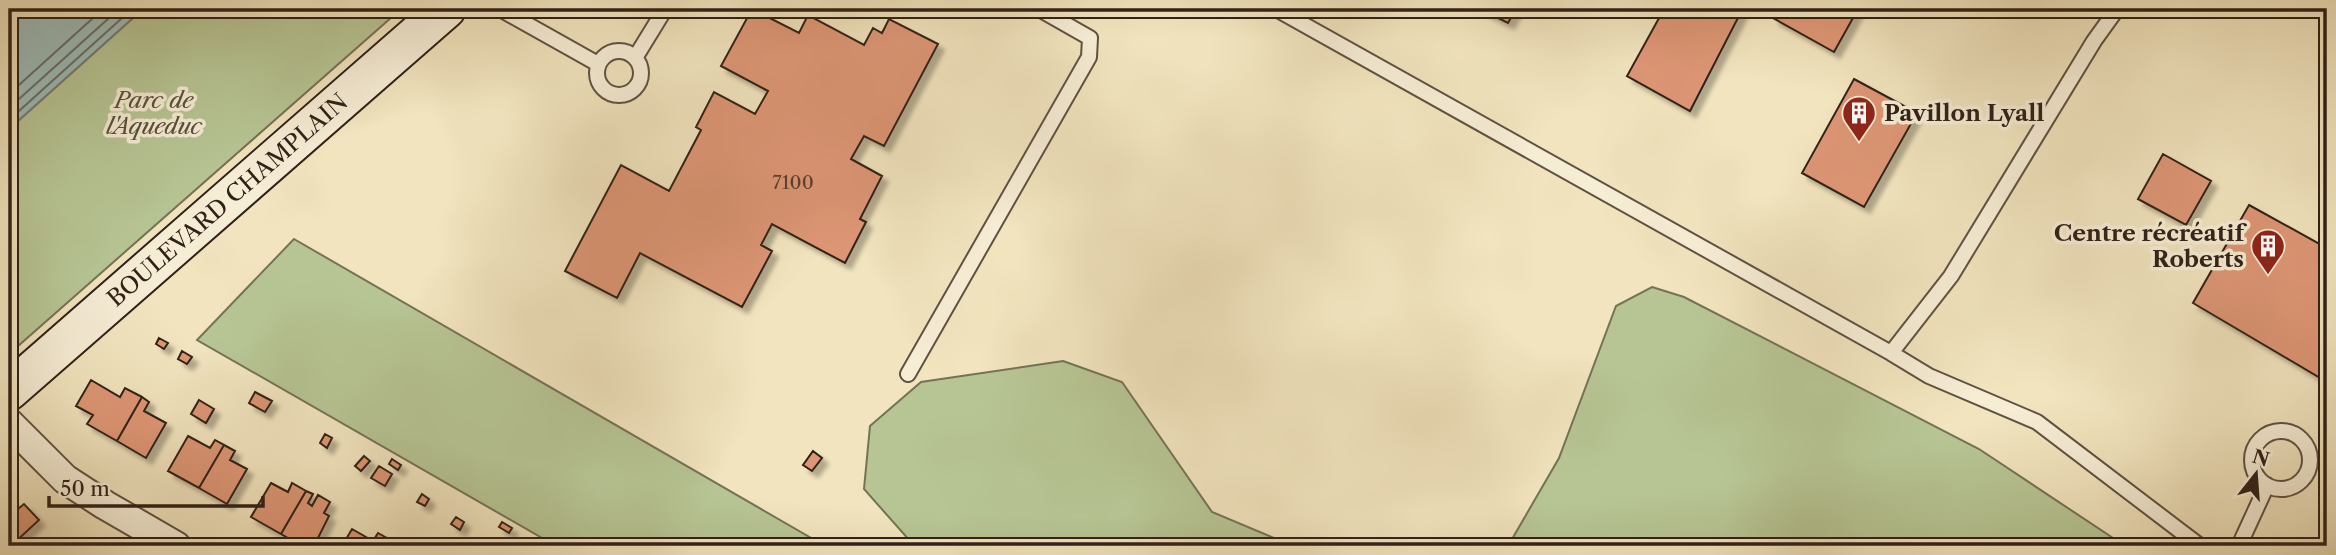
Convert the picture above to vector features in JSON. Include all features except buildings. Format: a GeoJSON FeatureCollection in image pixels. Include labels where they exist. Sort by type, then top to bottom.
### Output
{"type":"FeatureCollection","features":[{"type":"Feature","properties":{"kind":"main road","name":"BOULEVARD CHAMPLAIN"},"geometry":{"type":"LineString","coordinates":[[9,391],[446,9]]}},
{"type":"Feature","properties":{"kind":"street"},"geometry":{"type":"LineString","coordinates":[[9,423],[65,479],[176,546]]}},
{"type":"Feature","properties":{"kind":"lane"},"geometry":{"type":"LineString","coordinates":[[500,9],[598,64]]}},
{"type":"Feature","properties":{"kind":"lane"},"geometry":{"type":"LineString","coordinates":[[635,58],[665,9]]}},
{"type":"Feature","properties":{"kind":"lane"},"geometry":{"type":"LineString","coordinates":[[908,374],[1089,57],[1090,38],[1039,9]]}},
{"type":"Feature","properties":{"kind":"lane"},"geometry":{"type":"LineString","coordinates":[[1276,9],[1929,376],[2037,422],[2200,546]]}},
{"type":"Feature","properties":{"kind":"lane"},"geometry":{"type":"LineString","coordinates":[[1891,353],[1951,276],[2094,41],[2117,9]]}},
{"type":"Feature","properties":{"kind":"lane"},"geometry":{"type":"LineString","coordinates":[[622,51],[635,58],[639,64],[640,79],[632,91],[619,95],[611,94],[601,85],[598,79],[598,64],[608,54],[622,51]]}},
{"type":"Feature","properties":{"kind":"lane"},"geometry":{"type":"LineString","coordinates":[[2274,431],[2294,433],[2307,447],[2310,456],[2306,474],[2301,481],[2285,488],[2267,485],[2254,471],[2251,461],[2257,442],[2274,431]]}},
{"type":"Feature","properties":{"kind":"lane"},"geometry":{"type":"LineString","coordinates":[[2239,546],[2267,485]]}},
{"type":"Feature","properties":{"kind":"green space","name":"Parc de l'Aqueduc"},"geometry":{"type":"Polygon","coordinates":[[[143,9],[401,9],[9,354],[9,129],[143,9]]]}},
{"type":"Feature","properties":{"kind":"green space"},"geometry":{"type":"Polygon","coordinates":[[[294,239],[825,546],[556,546],[197,340],[294,239]]]}},
{"type":"Feature","properties":{"kind":"green space"},"geometry":{"type":"Polygon","coordinates":[[[1652,287],[1684,297],[1979,449],[2125,546],[1508,546],[1559,458],[1616,306],[1652,287]]]}},
{"type":"Feature","properties":{"kind":"green space"},"geometry":{"type":"Polygon","coordinates":[[[1063,361],[1122,382],[1212,512],[1293,546],[920,546],[910,541],[864,489],[870,426],[921,382],[1063,361]]]}},
{"type":"Feature","properties":{"kind":"water"},"geometry":{"type":"Polygon","coordinates":[[[9,9],[143,9],[9,129],[9,9]]]}},
{"type":"Feature","properties":{"kind":"place","name":"Pavillon Lyall"},"geometry":{"type":"Point","coordinates":[1859,143]}},
{"type":"Feature","properties":{"kind":"place","name":"Centre récréatif Roberts"},"geometry":{"type":"Point","coordinates":[2268,276]}}]}
